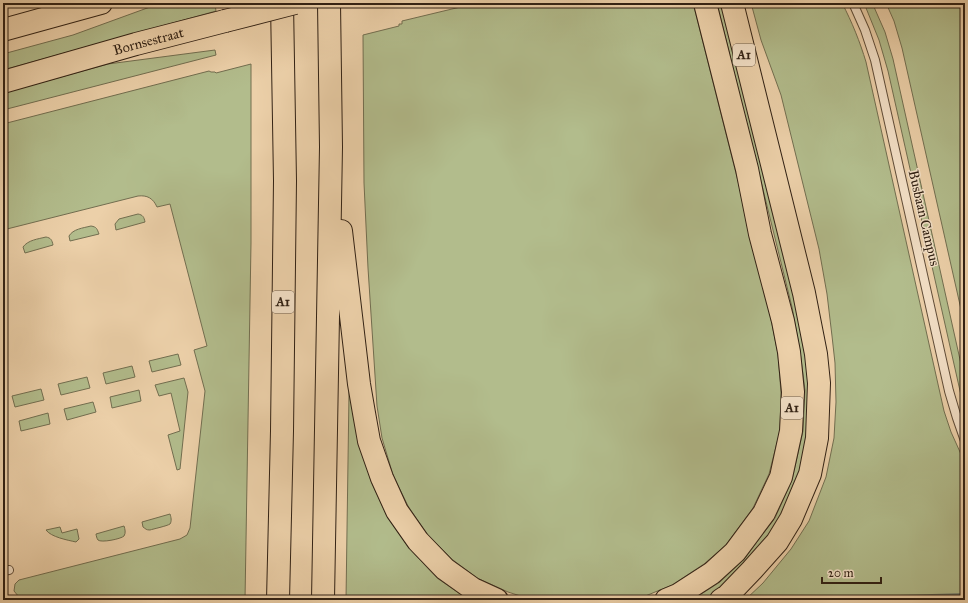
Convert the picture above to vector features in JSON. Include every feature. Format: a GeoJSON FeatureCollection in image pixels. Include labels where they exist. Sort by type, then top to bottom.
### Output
{"type":"FeatureCollection","features":[{"type":"Feature","properties":{"kind":"main road"},"geometry":{"type":"LineString","coordinates":[[3,30],[101,3]]}},
{"type":"Feature","properties":{"kind":"main road","name":"A1"},"geometry":{"type":"LineString","coordinates":[[278,600],[285,181],[282,3]]}},
{"type":"Feature","properties":{"kind":"main road","name":"Bornsestraat"},"geometry":{"type":"LineString","coordinates":[[3,82],[136,44],[294,3]]}},
{"type":"Feature","properties":{"kind":"main road"},"geometry":{"type":"LineString","coordinates":[[323,600],[331,147],[329,3]]}},
{"type":"Feature","properties":{"kind":"main road","name":"A1"},"geometry":{"type":"LineString","coordinates":[[666,600],[678,595],[712,573],[735,552],[764,513],[781,477],[791,431],[793,392],[789,352],[783,320],[760,234],[747,169],[705,3]]}},
{"type":"Feature","properties":{"kind":"main road","name":"A1"},"geometry":{"type":"LineString","coordinates":[[721,600],[752,570],[777,542],[791,519],[810,474],[817,438],[819,383],[816,354],[804,293],[732,3]]}},
{"type":"Feature","properties":{"kind":"main road"},"geometry":{"type":"LineString","coordinates":[[331,147],[359,384],[369,441],[382,478],[397,511],[418,541],[445,569],[473,589],[497,600]]}},
{"type":"Feature","properties":{"kind":"lane","name":"Busbaan Campus"},"geometry":{"type":"LineString","coordinates":[[853,3],[865,30],[875,60],[950,391],[965,441]]}},
{"type":"Feature","properties":{"kind":"green space"},"geometry":{"type":"Polygon","coordinates":[[[161,3],[220,3],[215,4],[216,11],[3,70],[3,54],[73,35],[161,3]]]}},
{"type":"Feature","properties":{"kind":"green space"},"geometry":{"type":"Polygon","coordinates":[[[477,3],[693,3],[764,284],[778,354],[781,393],[780,431],[769,474],[753,508],[726,545],[704,564],[672,585],[643,597],[629,600],[533,600],[508,592],[477,578],[453,560],[427,534],[408,506],[393,475],[382,438],[377,406],[368,268],[364,183],[363,35],[399,26],[399,24],[402,24],[402,21],[477,3]]]}},
{"type":"Feature","properties":{"kind":"green space"},"geometry":{"type":"Polygon","coordinates":[[[717,3],[724,3],[798,302],[812,401],[803,469],[773,535],[725,589],[710,600],[692,600],[720,582],[744,559],[775,518],[792,480],[803,431],[805,390],[792,307],[717,3]]]}},
{"type":"Feature","properties":{"kind":"green space"},"geometry":{"type":"Polygon","coordinates":[[[751,3],[842,3],[861,47],[866,62],[944,411],[951,432],[965,463],[965,600],[745,600],[763,583],[791,549],[809,521],[826,477],[834,438],[836,402],[835,363],[832,336],[827,294],[819,249],[781,95],[761,40],[751,3]]]}},
{"type":"Feature","properties":{"kind":"green space"},"geometry":{"type":"Polygon","coordinates":[[[864,3],[872,3],[885,32],[893,59],[965,382],[965,413],[888,71],[879,40],[864,3]]]}},
{"type":"Feature","properties":{"kind":"green space"},"geometry":{"type":"Polygon","coordinates":[[[886,3],[965,3],[965,327],[902,48],[894,21],[886,3]]]}},
{"type":"Feature","properties":{"kind":"green space"},"geometry":{"type":"Polygon","coordinates":[[[215,50],[216,55],[3,110],[3,93],[108,64],[215,50]]]}},
{"type":"Feature","properties":{"kind":"green space"},"geometry":{"type":"Polygon","coordinates":[[[251,64],[251,243],[245,600],[34,600],[19,597],[14,591],[15,584],[19,580],[180,539],[187,535],[190,528],[205,391],[194,350],[207,346],[170,204],[157,207],[154,201],[149,198],[138,196],[3,230],[3,124],[209,71],[216,73],[251,64]]]}},
{"type":"Feature","properties":{"kind":"green space"},"geometry":{"type":"Polygon","coordinates":[[[138,214],[143,216],[145,222],[116,230],[115,224],[119,219],[138,214]]]}},
{"type":"Feature","properties":{"kind":"green space"},"geometry":{"type":"Polygon","coordinates":[[[91,226],[96,228],[99,234],[70,241],[69,236],[73,232],[78,229],[91,226]]]}},
{"type":"Feature","properties":{"kind":"green space"},"geometry":{"type":"Polygon","coordinates":[[[46,237],[51,240],[53,245],[25,253],[23,247],[25,245],[33,240],[46,237]]]}},
{"type":"Feature","properties":{"kind":"green space"},"geometry":{"type":"Polygon","coordinates":[[[178,354],[181,365],[152,372],[149,361],[178,354]]]}},
{"type":"Feature","properties":{"kind":"green space"},"geometry":{"type":"Polygon","coordinates":[[[132,366],[135,377],[106,384],[103,373],[132,366]]]}},
{"type":"Feature","properties":{"kind":"green space"},"geometry":{"type":"Polygon","coordinates":[[[87,377],[90,388],[61,395],[58,384],[87,377]]]}},
{"type":"Feature","properties":{"kind":"green space"},"geometry":{"type":"Polygon","coordinates":[[[184,378],[188,392],[180,469],[177,470],[168,435],[180,431],[171,393],[159,396],[155,385],[184,378]]]}},
{"type":"Feature","properties":{"kind":"green space"},"geometry":{"type":"Polygon","coordinates":[[[41,389],[44,400],[15,407],[12,396],[41,389]]]}},
{"type":"Feature","properties":{"kind":"green space"},"geometry":{"type":"Polygon","coordinates":[[[139,390],[141,401],[112,408],[110,397],[139,390]]]}},
{"type":"Feature","properties":{"kind":"green space"},"geometry":{"type":"Polygon","coordinates":[[[350,390],[360,442],[371,481],[387,516],[409,548],[437,578],[469,600],[346,600],[350,390]]]}},
{"type":"Feature","properties":{"kind":"green space"},"geometry":{"type":"Polygon","coordinates":[[[93,402],[96,412],[67,420],[64,409],[93,402]]]}},
{"type":"Feature","properties":{"kind":"green space"},"geometry":{"type":"Polygon","coordinates":[[[48,413],[50,424],[21,431],[19,421],[48,413]]]}},
{"type":"Feature","properties":{"kind":"green space"},"geometry":{"type":"Polygon","coordinates":[[[170,514],[171,522],[168,525],[150,530],[143,527],[142,522],[170,514]]]}},
{"type":"Feature","properties":{"kind":"green space"},"geometry":{"type":"Polygon","coordinates":[[[124,526],[125,534],[122,537],[107,541],[100,541],[97,539],[96,534],[124,526]]]}},
{"type":"Feature","properties":{"kind":"green space"},"geometry":{"type":"Polygon","coordinates":[[[60,527],[62,533],[77,529],[79,539],[76,542],[64,539],[52,535],[46,530],[60,527]]]}},
{"type":"Feature","properties":{"kind":"waterway"},"geometry":{"type":"LineString","coordinates":[[894,600],[900,598],[965,596]]}}]}
